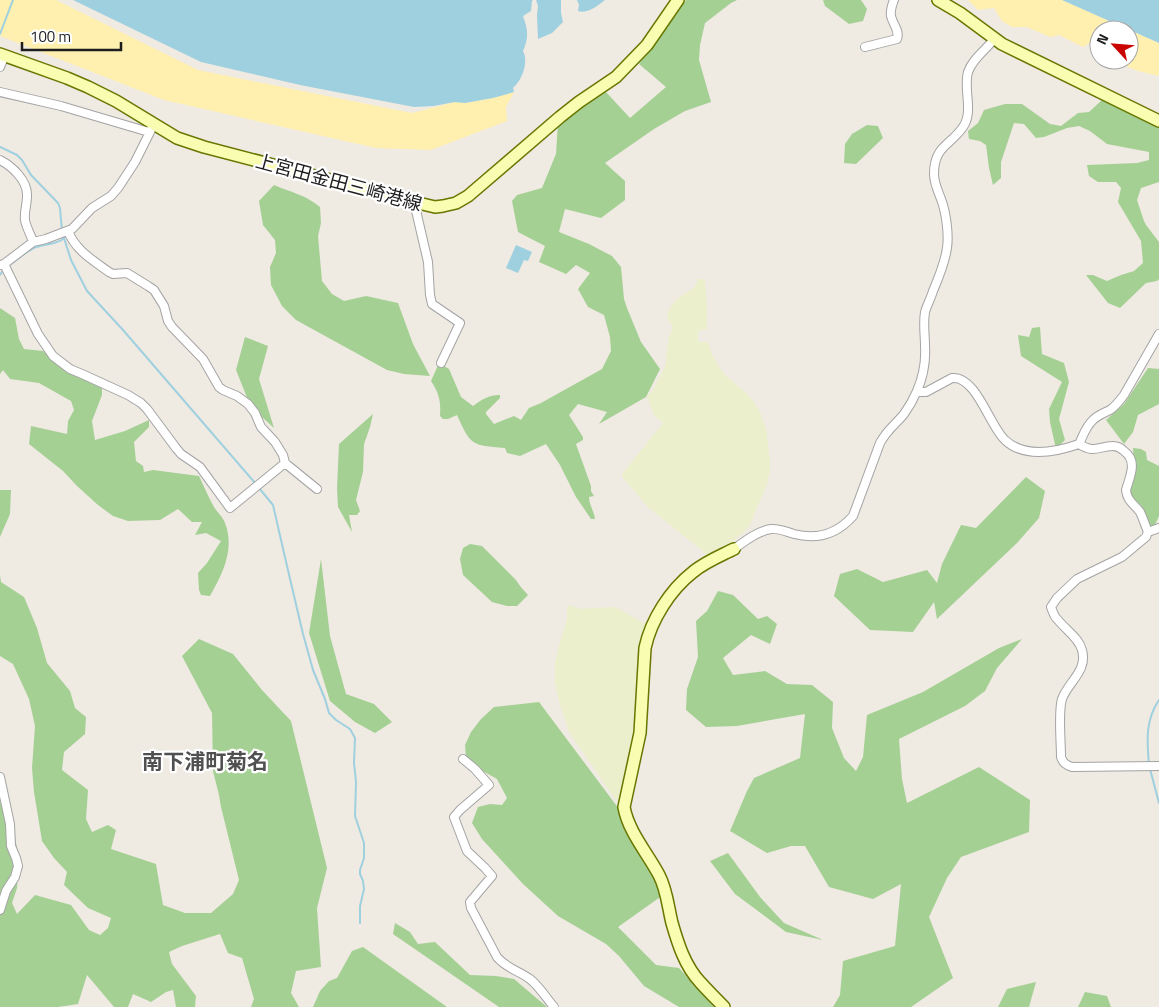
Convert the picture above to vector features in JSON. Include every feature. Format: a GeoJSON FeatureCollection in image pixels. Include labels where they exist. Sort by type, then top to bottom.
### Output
{"type":"FeatureCollection","features":[{"type":"Feature","properties":{"kind":"main road","name":"上宮田金田三崎港線"},"geometry":{"type":"LineString","coordinates":[[2,55],[88,87],[116,101],[152,128],[177,138],[435,207],[456,203],[468,196],[560,117],[616,77],[647,46],[678,0]]}},
{"type":"Feature","properties":{"kind":"main road"},"geometry":{"type":"LineString","coordinates":[[938,0],[960,13],[994,39],[1014,50],[1159,121]]}},
{"type":"Feature","properties":{"kind":"main road"},"geometry":{"type":"LineString","coordinates":[[724,1007],[699,981],[686,962],[672,923],[664,887],[633,832],[624,808],[640,733],[645,648],[652,625],[680,583],[699,567],[734,549]]}},
{"type":"Feature","properties":{"kind":"street"},"geometry":{"type":"LineString","coordinates":[[865,47],[897,39],[897,30],[890,14],[894,0]]}},
{"type":"Feature","properties":{"kind":"street"},"geometry":{"type":"LineString","coordinates":[[734,549],[748,539],[770,530],[775,529],[800,536],[818,536],[845,526],[853,516],[880,443],[886,433],[905,412],[917,392],[924,363],[925,311],[943,264],[948,245],[945,214],[934,174],[935,162],[943,147],[964,126],[968,107],[966,91],[969,71],[974,62],[994,39]]}},
{"type":"Feature","properties":{"kind":"street"},"geometry":{"type":"LineString","coordinates":[[0,67],[2,55]]}},
{"type":"Feature","properties":{"kind":"street"},"geometry":{"type":"LineString","coordinates":[[0,92],[152,128],[135,162],[111,196],[92,208],[68,231],[33,242],[4,267],[38,334],[49,351],[63,365],[70,369],[128,395],[141,403],[181,454],[194,461],[200,467],[230,508],[285,462]]}},
{"type":"Feature","properties":{"kind":"street"},"geometry":{"type":"LineString","coordinates":[[0,160],[18,173],[27,189],[25,220],[33,242]]}},
{"type":"Feature","properties":{"kind":"street"},"geometry":{"type":"LineString","coordinates":[[414,202],[428,262],[432,304],[460,323],[441,363]]}},
{"type":"Feature","properties":{"kind":"street"},"geometry":{"type":"LineString","coordinates":[[68,231],[71,240],[109,272],[113,274],[127,273],[154,290],[164,306],[168,321],[172,327],[203,359],[219,386],[248,404],[261,427],[279,448],[285,462],[317,489]]}},
{"type":"Feature","properties":{"kind":"street"},"geometry":{"type":"LineString","coordinates":[[1079,444],[1092,420],[1111,409],[1124,395],[1159,334]]}},
{"type":"Feature","properties":{"kind":"street"},"geometry":{"type":"LineString","coordinates":[[917,392],[926,392],[952,378],[957,378],[970,387],[983,404],[1001,436],[1011,445],[1024,450],[1049,452],[1079,444],[1092,449],[1112,446],[1128,454],[1133,464],[1126,490],[1127,495],[1142,515],[1148,532],[1146,537],[1122,557],[1076,579],[1057,598],[1051,607],[1056,619],[1079,643],[1083,653],[1080,672],[1064,692],[1060,705],[1061,757],[1068,766],[1072,767],[1153,766]]}},
{"type":"Feature","properties":{"kind":"street"},"geometry":{"type":"LineString","coordinates":[[1148,532],[1159,528]]}},
{"type":"Feature","properties":{"kind":"street"},"geometry":{"type":"LineString","coordinates":[[463,759],[489,785],[454,817],[467,851],[492,876],[470,902],[471,908],[502,963],[532,980],[554,1007]]}},
{"type":"Feature","properties":{"kind":"street"},"geometry":{"type":"LineString","coordinates":[[0,777],[10,824],[11,846],[18,866],[15,877],[6,891],[0,910]]}},
{"type":"Feature","properties":{"kind":"green space"},"geometry":{"type":"Polygon","coordinates":[[[686,0],[737,0],[705,23],[699,60],[711,102],[685,111],[654,129],[605,163],[625,181],[625,200],[601,218],[565,209],[559,232],[612,256],[621,267],[624,299],[627,308],[641,342],[660,369],[646,397],[599,424],[607,412],[578,404],[569,415],[583,437],[583,440],[576,444],[594,496],[589,497],[595,519],[591,519],[576,497],[560,465],[546,444],[520,456],[507,453],[505,448],[485,446],[474,442],[469,438],[457,415],[448,419],[443,419],[440,416],[439,397],[431,381],[439,363],[449,369],[461,397],[473,406],[486,398],[500,395],[500,398],[486,412],[494,424],[514,416],[521,420],[529,408],[602,369],[611,351],[610,337],[604,315],[588,307],[578,289],[590,273],[576,265],[566,274],[539,262],[545,246],[518,232],[512,201],[517,195],[542,188],[556,154],[558,123],[606,92],[630,118],[666,87],[639,64],[686,0]]]}},
{"type":"Feature","properties":{"kind":"green space"},"geometry":{"type":"Polygon","coordinates":[[[823,0],[861,0],[867,9],[863,21],[849,24],[825,6],[823,0]]]}},
{"type":"Feature","properties":{"kind":"green space"},"geometry":{"type":"Polygon","coordinates":[[[1102,100],[1159,128],[1159,182],[1141,188],[1137,200],[1146,225],[1159,242],[1159,279],[1146,283],[1120,308],[1108,303],[1086,275],[1093,275],[1107,281],[1134,271],[1143,263],[1141,241],[1118,202],[1121,188],[1116,182],[1098,182],[1089,176],[1087,165],[1137,163],[1149,160],[1149,152],[1107,144],[1090,131],[1079,126],[1036,138],[1024,124],[1014,123],[1001,162],[1001,178],[993,185],[986,145],[980,141],[969,139],[968,131],[978,123],[984,110],[1005,104],[1022,104],[1050,124],[1061,126],[1078,113],[1089,112],[1102,100]]]}},
{"type":"Feature","properties":{"kind":"green space"},"geometry":{"type":"Polygon","coordinates":[[[867,125],[878,126],[883,138],[856,164],[844,163],[845,144],[852,134],[867,125]]]}},
{"type":"Feature","properties":{"kind":"green space"},"geometry":{"type":"Polygon","coordinates":[[[274,185],[304,197],[320,207],[321,223],[318,236],[322,281],[332,294],[344,301],[366,296],[398,303],[413,344],[430,376],[404,374],[387,370],[296,320],[282,306],[271,285],[270,267],[276,253],[275,240],[263,225],[259,201],[274,185]]]}},
{"type":"Feature","properties":{"kind":"green space"},"geometry":{"type":"Polygon","coordinates":[[[698,279],[705,281],[707,329],[698,331],[698,341],[708,342],[721,370],[745,392],[759,410],[766,429],[770,460],[767,484],[749,527],[734,540],[730,547],[707,558],[704,552],[649,508],[623,478],[622,474],[663,423],[654,415],[647,396],[653,390],[666,364],[669,336],[673,327],[667,316],[671,306],[677,299],[695,287],[698,279]]]}},
{"type":"Feature","properties":{"kind":"green space"},"geometry":{"type":"Polygon","coordinates":[[[0,308],[15,318],[19,339],[24,349],[43,351],[67,371],[102,387],[102,395],[92,421],[95,440],[125,431],[149,420],[149,427],[134,442],[136,461],[143,466],[144,472],[153,470],[199,476],[215,509],[224,521],[229,542],[223,570],[210,596],[201,595],[198,573],[221,541],[206,533],[195,535],[202,522],[192,522],[178,509],[160,520],[128,521],[113,516],[98,505],[63,471],[29,444],[31,426],[67,434],[68,421],[74,410],[71,401],[39,383],[10,379],[3,370],[0,374],[0,308]]]}},
{"type":"Feature","properties":{"kind":"green space"},"geometry":{"type":"Polygon","coordinates":[[[1040,327],[1042,354],[1064,363],[1069,382],[1059,419],[1065,440],[1056,449],[1049,409],[1062,382],[1021,356],[1018,335],[1029,337],[1032,328],[1040,327]]]}},
{"type":"Feature","properties":{"kind":"green space"},"geometry":{"type":"Polygon","coordinates":[[[245,337],[268,346],[259,379],[274,428],[248,400],[236,370],[245,337]]]}},
{"type":"Feature","properties":{"kind":"green space"},"geometry":{"type":"Polygon","coordinates":[[[1148,368],[1159,369],[1159,404],[1138,415],[1133,432],[1124,444],[1106,420],[1124,404],[1148,368]]]}},
{"type":"Feature","properties":{"kind":"green space"},"geometry":{"type":"Polygon","coordinates":[[[373,414],[364,444],[363,472],[356,500],[360,511],[357,515],[349,515],[352,532],[338,507],[339,444],[373,414]]]}},
{"type":"Feature","properties":{"kind":"green space"},"geometry":{"type":"Polygon","coordinates":[[[1133,448],[1146,452],[1147,460],[1159,466],[1159,516],[1154,527],[1151,528],[1141,505],[1130,494],[1135,475],[1133,448]]]}},
{"type":"Feature","properties":{"kind":"green space"},"geometry":{"type":"Polygon","coordinates":[[[1026,477],[1045,491],[1039,518],[1017,543],[937,619],[934,602],[913,632],[870,630],[834,596],[840,574],[857,569],[883,582],[927,570],[937,583],[942,564],[961,525],[976,528],[1026,477]]]}},
{"type":"Feature","properties":{"kind":"green space"},"geometry":{"type":"Polygon","coordinates":[[[0,490],[11,490],[10,514],[0,537],[0,490]]]}},
{"type":"Feature","properties":{"kind":"green space"},"geometry":{"type":"Polygon","coordinates":[[[470,544],[482,546],[516,580],[528,595],[517,606],[507,606],[492,602],[463,575],[460,559],[463,548],[470,544]]]}},
{"type":"Feature","properties":{"kind":"green space"},"geometry":{"type":"Polygon","coordinates":[[[321,559],[330,636],[346,694],[374,704],[392,722],[375,733],[355,722],[330,701],[309,633],[321,559]]]}},
{"type":"Feature","properties":{"kind":"green space"},"geometry":{"type":"Polygon","coordinates":[[[0,575],[1,582],[24,597],[37,628],[47,663],[70,691],[75,708],[86,717],[85,734],[64,752],[62,770],[88,790],[86,819],[92,832],[108,825],[116,830],[111,849],[156,864],[163,905],[185,913],[211,913],[233,894],[239,880],[213,771],[212,713],[182,656],[199,639],[233,654],[262,690],[291,721],[327,868],[317,908],[321,967],[296,971],[291,993],[299,1007],[251,1007],[254,999],[242,958],[228,953],[220,934],[169,952],[172,964],[196,996],[195,1007],[176,1007],[173,990],[166,992],[151,1002],[133,994],[128,1007],[114,1007],[87,975],[78,1004],[58,1007],[0,1007],[0,801],[7,822],[14,831],[19,859],[17,888],[12,903],[17,914],[35,895],[71,905],[89,930],[100,935],[108,928],[111,918],[88,908],[64,885],[67,872],[42,841],[32,768],[35,726],[29,699],[13,664],[0,656],[0,575]]]}},
{"type":"Feature","properties":{"kind":"green space"},"geometry":{"type":"Polygon","coordinates":[[[718,591],[733,595],[758,619],[767,616],[777,624],[770,644],[751,635],[723,658],[733,675],[765,671],[787,684],[812,685],[833,702],[832,728],[844,758],[856,771],[863,757],[867,715],[923,692],[999,648],[1022,639],[997,668],[985,691],[965,706],[899,739],[902,779],[907,803],[979,767],[1030,800],[1029,832],[961,857],[947,878],[929,917],[953,978],[911,1007],[833,1007],[840,995],[843,961],[895,946],[901,884],[873,899],[829,887],[805,846],[791,846],[767,853],[730,831],[754,778],[800,758],[805,714],[737,726],[706,727],[686,710],[687,689],[698,657],[696,621],[707,611],[718,591]]]}},
{"type":"Feature","properties":{"kind":"green space"},"geometry":{"type":"Polygon","coordinates":[[[569,605],[580,609],[614,607],[649,626],[638,729],[620,806],[569,732],[559,701],[555,683],[555,663],[567,620],[567,607],[569,605]]]}},
{"type":"Feature","properties":{"kind":"green space"},"geometry":{"type":"Polygon","coordinates":[[[539,702],[619,809],[663,895],[618,927],[656,965],[679,968],[714,1007],[679,1007],[644,986],[619,956],[606,944],[558,916],[523,884],[482,839],[472,823],[478,807],[490,804],[502,805],[507,798],[497,779],[474,766],[466,758],[465,745],[471,732],[494,707],[539,702]]]}},
{"type":"Feature","properties":{"kind":"green space"},"geometry":{"type":"Polygon","coordinates":[[[728,853],[760,897],[784,923],[823,940],[786,932],[735,894],[710,861],[728,853]]]}},
{"type":"Feature","properties":{"kind":"green space"},"geometry":{"type":"Polygon","coordinates":[[[395,923],[410,932],[418,944],[435,942],[470,975],[514,979],[547,1007],[499,1007],[393,934],[395,923]]]}},
{"type":"Feature","properties":{"kind":"green space"},"geometry":{"type":"Polygon","coordinates":[[[363,947],[447,1007],[313,1007],[320,991],[329,981],[337,978],[352,951],[363,947]]]}},
{"type":"Feature","properties":{"kind":"green space"},"geometry":{"type":"Polygon","coordinates":[[[1036,982],[1029,1007],[998,1007],[1007,989],[1036,982]]]}},
{"type":"Feature","properties":{"kind":"green space"},"geometry":{"type":"Polygon","coordinates":[[[1085,992],[1107,996],[1111,1007],[1078,1007],[1085,992]]]}},
{"type":"Feature","properties":{"kind":"sand"},"geometry":{"type":"Polygon","coordinates":[[[0,0],[56,0],[198,70],[412,113],[455,102],[465,103],[514,92],[506,107],[507,121],[431,150],[376,148],[164,100],[0,36],[0,0]]]}},
{"type":"Feature","properties":{"kind":"sand"},"geometry":{"type":"Polygon","coordinates":[[[968,0],[1062,0],[1107,20],[1089,20],[1089,44],[1083,47],[1059,35],[1050,37],[1027,27],[1012,27],[1002,21],[994,8],[978,10],[968,0]]]}},
{"type":"Feature","properties":{"kind":"sand"},"geometry":{"type":"Polygon","coordinates":[[[1139,34],[1159,43],[1159,76],[1136,70],[1139,70],[1139,34]]]}},
{"type":"Feature","properties":{"kind":"water"},"geometry":{"type":"Polygon","coordinates":[[[73,0],[533,0],[531,11],[523,16],[527,34],[523,51],[525,65],[522,76],[513,88],[514,92],[465,103],[455,102],[414,107],[300,85],[201,62],[73,0]]]}},
{"type":"Feature","properties":{"kind":"water"},"geometry":{"type":"Polygon","coordinates":[[[536,0],[561,0],[563,22],[552,33],[538,39],[538,6],[536,0]]]}},
{"type":"Feature","properties":{"kind":"water"},"geometry":{"type":"Polygon","coordinates":[[[577,0],[605,0],[592,9],[582,12],[578,11],[579,5],[577,0]]]}},
{"type":"Feature","properties":{"kind":"water"},"geometry":{"type":"Polygon","coordinates":[[[1062,0],[1159,0],[1159,43],[1139,34],[1139,20],[1107,20],[1062,0]]]}},
{"type":"Feature","properties":{"kind":"water"},"geometry":{"type":"Polygon","coordinates":[[[516,245],[532,252],[528,261],[524,260],[518,273],[506,268],[516,245]]]}},
{"type":"Feature","properties":{"kind":"waterway"},"geometry":{"type":"LineString","coordinates":[[0,34],[13,0]]}},
{"type":"Feature","properties":{"kind":"waterway"},"geometry":{"type":"LineString","coordinates":[[0,147],[17,155],[31,175],[58,203],[62,231]]}},
{"type":"Feature","properties":{"kind":"waterway"},"geometry":{"type":"LineString","coordinates":[[63,235],[71,260],[87,291],[256,484]]}},
{"type":"Feature","properties":{"kind":"waterway"},"geometry":{"type":"LineString","coordinates":[[8,266],[32,249],[56,243],[63,239]]}},
{"type":"Feature","properties":{"kind":"waterway"},"geometry":{"type":"LineString","coordinates":[[0,275],[4,269]]}},
{"type":"Feature","properties":{"kind":"waterway"},"geometry":{"type":"LineString","coordinates":[[259,488],[273,505],[303,634],[313,670],[329,713],[350,729],[355,738],[355,816],[364,843],[364,858],[360,870],[364,889],[360,906],[360,923]]}},
{"type":"Feature","properties":{"kind":"waterway"},"geometry":{"type":"LineString","coordinates":[[1149,765],[1149,723],[1159,700]]}},
{"type":"Feature","properties":{"kind":"waterway"},"geometry":{"type":"LineString","coordinates":[[1150,769],[1159,803]]}},
{"type":"Feature","properties":{"kind":"district","name":"南下浦町菊名"},"geometry":{"type":"Point","coordinates":[205,762]}}]}
